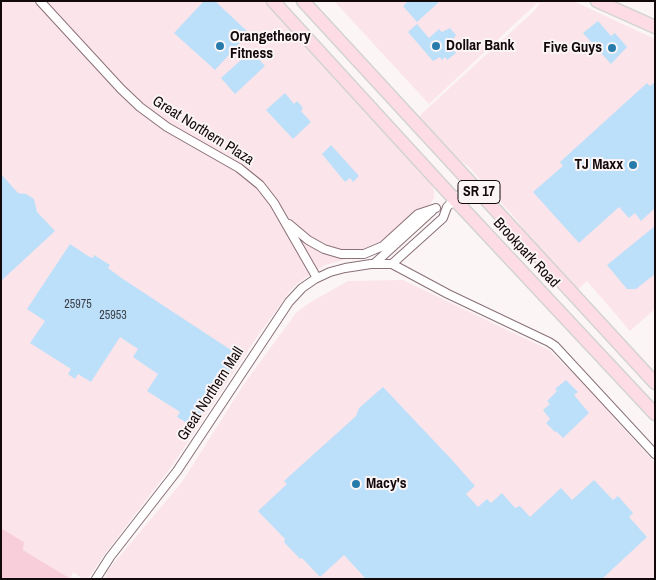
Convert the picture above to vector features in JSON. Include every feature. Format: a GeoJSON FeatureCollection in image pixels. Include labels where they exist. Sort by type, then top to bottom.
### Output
{"type":"FeatureCollection","features":[{"type":"Feature","properties":{"kind":"main road","name":"Brookpark Road"},"geometry":{"type":"LineString","coordinates":[[274,1],[451,203],[655,414]]}},
{"type":"Feature","properties":{"kind":"main road","name":"Brookpark Road"},"geometry":{"type":"LineString","coordinates":[[304,1],[655,383]]}},
{"type":"Feature","properties":{"kind":"main road"},"geometry":{"type":"LineString","coordinates":[[597,1],[655,28]]}},
{"type":"Feature","properties":{"kind":"street","name":"Great Northern Plaza"},"geometry":{"type":"LineString","coordinates":[[40,1],[132,101],[167,127],[243,171],[264,190],[285,221],[317,278]]}},
{"type":"Feature","properties":{"kind":"street"},"geometry":{"type":"LineString","coordinates":[[392,264],[442,218],[451,203],[471,184]]}},
{"type":"Feature","properties":{"kind":"street"},"geometry":{"type":"LineString","coordinates":[[375,263],[436,208],[451,203]]}},
{"type":"Feature","properties":{"kind":"street","name":"Great Northern Plaza"},"geometry":{"type":"LineString","coordinates":[[285,221],[316,245],[344,254],[364,254],[379,249],[418,214],[436,208]]}},
{"type":"Feature","properties":{"kind":"street","name":"Great Northern Mall"},"geometry":{"type":"LineString","coordinates":[[96,579],[110,557],[177,471],[289,302],[302,288],[317,278],[339,269],[375,263],[392,264],[448,294],[552,344],[655,454]]}},
{"type":"Feature","properties":{"kind":"shaded area"},"geometry":{"type":"Polygon","coordinates":[[[1,1],[270,1],[341,79],[369,116],[430,181],[434,191],[434,198],[431,203],[385,242],[344,260],[325,265],[299,282],[290,291],[257,337],[172,466],[88,579],[83,579],[73,572],[71,579],[23,550],[24,542],[1,528],[1,1]]]}},
{"type":"Feature","properties":{"kind":"shaded area"},"geometry":{"type":"Polygon","coordinates":[[[334,1],[573,1],[655,39],[655,309],[630,331],[587,281],[577,290],[528,237],[517,220],[468,166],[457,159],[418,117],[534,11],[540,3],[537,3],[429,104],[334,1]]]}},
{"type":"Feature","properties":{"kind":"shaded area"},"geometry":{"type":"Polygon","coordinates":[[[403,280],[549,350],[576,376],[655,463],[655,579],[105,579],[108,570],[182,482],[244,384],[296,313],[309,303],[348,281],[403,280]]]}},
{"type":"Feature","properties":{"kind":"shaded area"},"geometry":{"type":"Polygon","coordinates":[[[1,528],[24,542],[23,550],[71,579],[1,579],[1,528]]]}},
{"type":"Feature","properties":{"kind":"building"},"geometry":{"type":"Polygon","coordinates":[[[204,1],[215,1],[249,33],[215,70],[174,33],[204,1]]]}},
{"type":"Feature","properties":{"kind":"building"},"geometry":{"type":"Polygon","coordinates":[[[408,1],[440,1],[417,22],[403,6],[408,1]]]}},
{"type":"Feature","properties":{"kind":"building"},"geometry":{"type":"Polygon","coordinates":[[[598,21],[611,36],[615,33],[627,47],[611,64],[583,33],[598,21]]]}},
{"type":"Feature","properties":{"kind":"building"},"geometry":{"type":"Polygon","coordinates":[[[417,24],[429,38],[439,29],[442,32],[450,28],[456,35],[451,42],[456,48],[453,50],[456,53],[447,60],[445,57],[442,60],[440,57],[433,61],[408,32],[417,24]]]}},
{"type":"Feature","properties":{"kind":"building"},"geometry":{"type":"Polygon","coordinates":[[[251,51],[265,66],[235,94],[221,78],[251,51]]]}},
{"type":"Feature","properties":{"kind":"building"},"geometry":{"type":"Polygon","coordinates":[[[655,82],[655,208],[641,221],[635,213],[629,218],[619,207],[579,243],[533,192],[563,166],[560,162],[647,83],[650,86],[655,82]]]}},
{"type":"Feature","properties":{"kind":"building"},"geometry":{"type":"Polygon","coordinates":[[[285,93],[294,104],[297,101],[303,108],[301,111],[311,122],[293,139],[266,110],[285,93]]]}},
{"type":"Feature","properties":{"kind":"building"},"geometry":{"type":"Polygon","coordinates":[[[331,145],[359,176],[353,182],[350,178],[345,182],[322,154],[331,145]]]}},
{"type":"Feature","properties":{"kind":"building"},"geometry":{"type":"Polygon","coordinates":[[[1,174],[18,193],[26,194],[34,199],[37,212],[55,231],[1,281],[1,174]]]}},
{"type":"Feature","properties":{"kind":"building"},"geometry":{"type":"Polygon","coordinates":[[[655,226],[655,274],[636,289],[627,289],[607,265],[655,226]]]}},
{"type":"Feature","properties":{"kind":"building"},"geometry":{"type":"Polygon","coordinates":[[[70,244],[88,256],[93,258],[94,255],[110,265],[108,268],[120,277],[240,356],[195,423],[193,421],[190,425],[177,417],[180,412],[147,391],[158,374],[133,357],[138,349],[120,337],[91,382],[78,374],[75,379],[68,374],[71,369],[30,343],[45,321],[27,309],[70,244]]]}},
{"type":"Feature","properties":{"kind":"building"},"geometry":{"type":"Polygon","coordinates":[[[566,380],[578,392],[574,395],[589,413],[563,438],[546,423],[550,419],[543,410],[550,404],[547,401],[557,391],[555,389],[566,380]]]}},
{"type":"Feature","properties":{"kind":"building"},"geometry":{"type":"Polygon","coordinates":[[[383,387],[475,486],[466,494],[478,507],[487,499],[491,503],[502,493],[515,508],[520,506],[530,517],[561,488],[572,500],[594,480],[613,500],[618,496],[633,513],[629,517],[647,537],[602,579],[366,579],[344,555],[320,577],[284,542],[285,539],[258,511],[287,484],[284,481],[356,416],[359,408],[383,387]]]}},
{"type":"Feature","properties":{"kind":"place","name":"Orangetheory Fitness"},"geometry":{"type":"Point","coordinates":[220,46]}},
{"type":"Feature","properties":{"kind":"place","name":"Dollar Bank"},"geometry":{"type":"Point","coordinates":[436,46]}},
{"type":"Feature","properties":{"kind":"place","name":"Five Guys"},"geometry":{"type":"Point","coordinates":[612,48]}},
{"type":"Feature","properties":{"kind":"place","name":"TJ Maxx"},"geometry":{"type":"Point","coordinates":[633,165]}},
{"type":"Feature","properties":{"kind":"place","name":"Macy's"},"geometry":{"type":"Point","coordinates":[356,484]}}]}
